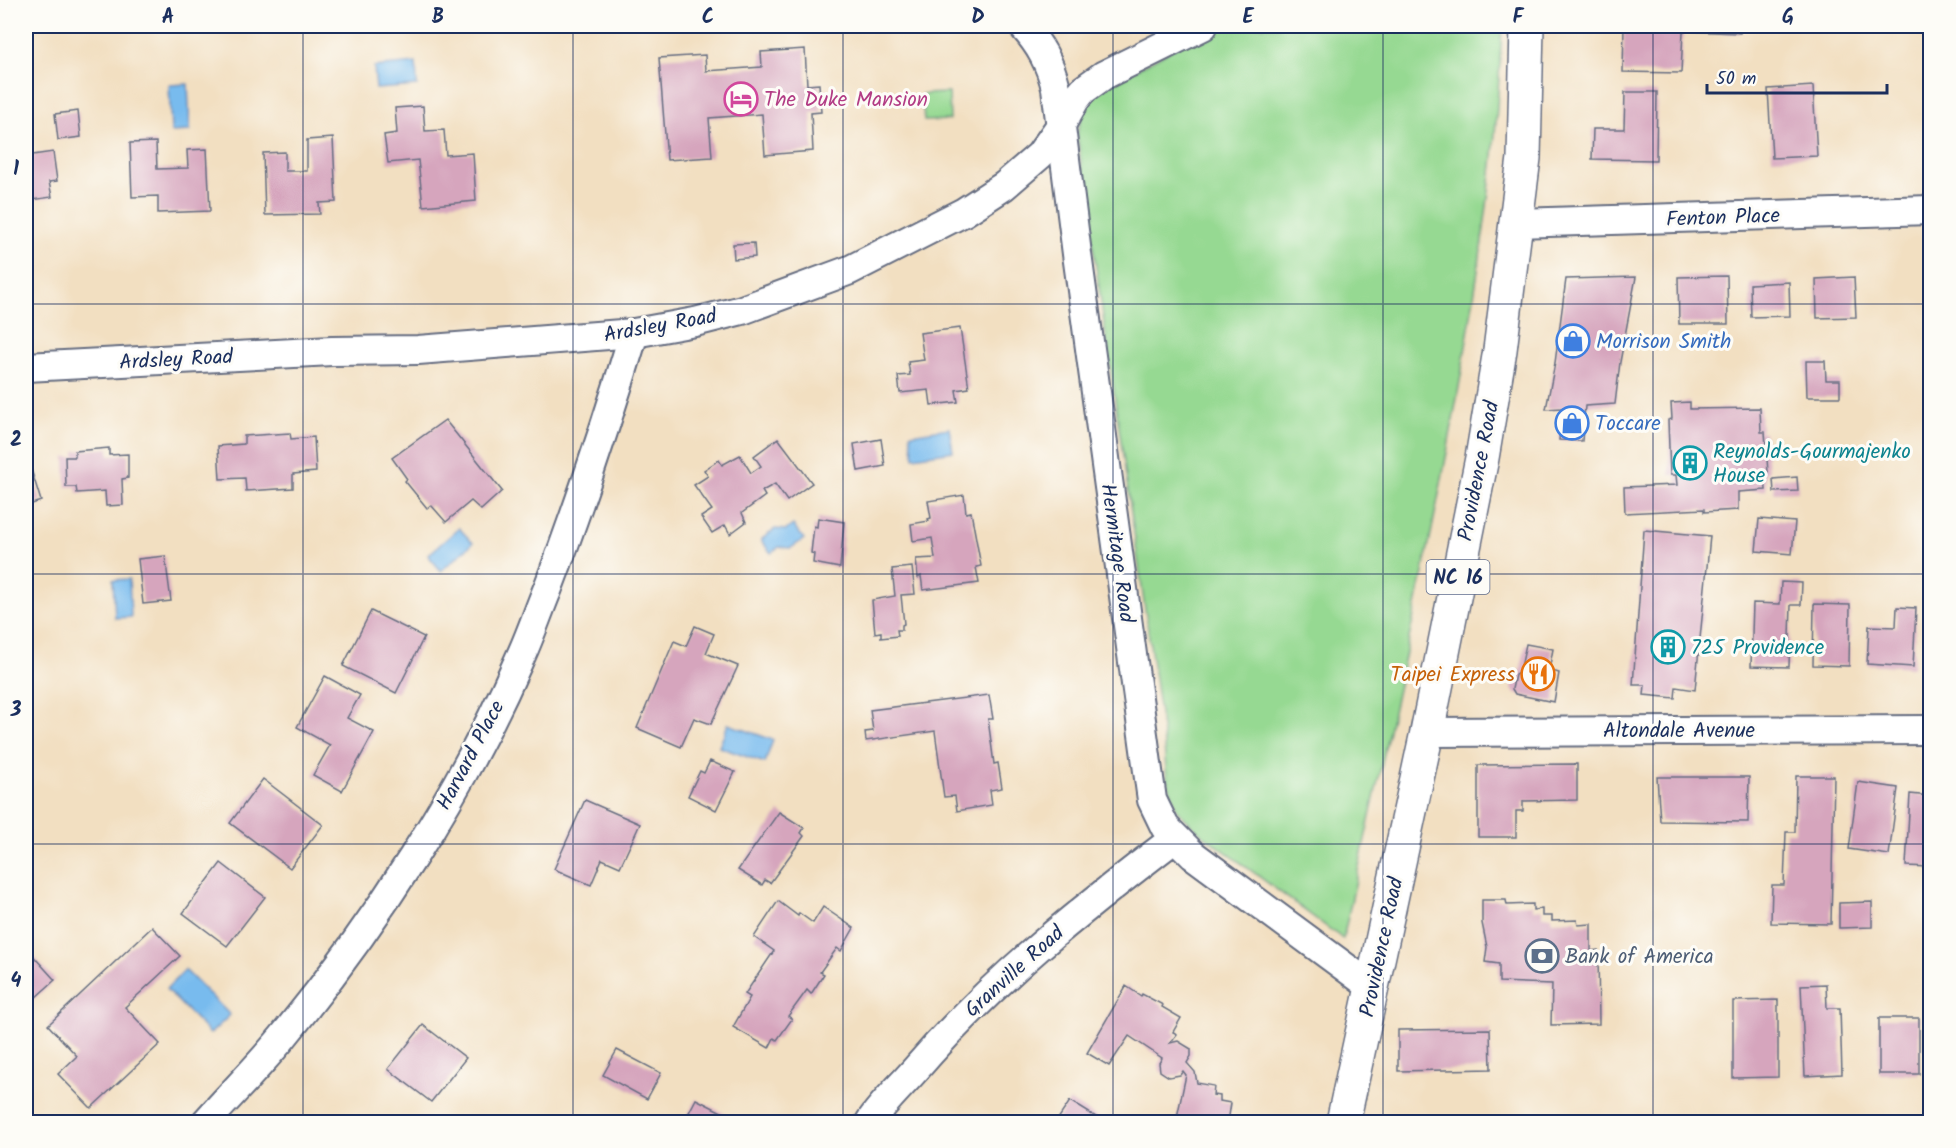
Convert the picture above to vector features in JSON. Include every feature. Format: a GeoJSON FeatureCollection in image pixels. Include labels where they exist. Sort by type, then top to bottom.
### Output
{"type":"FeatureCollection","features":[{"type":"Feature","properties":{"kind":"main road","name":"Providence Road"},"geometry":{"type":"LineString","coordinates":[[1343,1122],[1427,732],[1484,447],[1500,350],[1524,158],[1527,26]]}},
{"type":"Feature","properties":{"kind":"street","name":"Hermitage Road"},"geometry":{"type":"LineString","coordinates":[[1023,26],[1036,40],[1051,66],[1056,88],[1152,800],[1165,827],[1174,838],[1372,987]]}},
{"type":"Feature","properties":{"kind":"street","name":"Ardsley Road"},"geometry":{"type":"LineString","coordinates":[[26,367],[332,351],[418,350],[634,333],[695,322],[742,310],[850,270],[964,212],[1004,186],[1040,155],[1083,90],[1104,75],[1203,26]]}},
{"type":"Feature","properties":{"kind":"street","name":"Fenton Place"},"geometry":{"type":"LineString","coordinates":[[1516,223],[1930,210]]}},
{"type":"Feature","properties":{"kind":"street","name":"Harvard Place"},"geometry":{"type":"LineString","coordinates":[[206,1122],[283,1036],[334,972],[406,867],[472,756],[520,660],[578,508],[634,333]]}},
{"type":"Feature","properties":{"kind":"street","name":"Altondale Avenue"},"geometry":{"type":"LineString","coordinates":[[1427,732],[1930,730]]}},
{"type":"Feature","properties":{"kind":"street","name":"Granville Road"},"geometry":{"type":"LineString","coordinates":[[870,1122],[950,1029],[1005,975],[1174,838]]}},
{"type":"Feature","properties":{"kind":"green space"},"geometry":{"type":"Polygon","coordinates":[[[1213,26],[1502,26],[1491,174],[1463,367],[1406,654],[1343,939],[1198,831],[1177,810],[1167,780],[1163,735],[1077,134],[1086,98],[1213,26]]]}},
{"type":"Feature","properties":{"kind":"green space"},"geometry":{"type":"Polygon","coordinates":[[[949,93],[950,120],[924,121],[922,94],[949,93]]]}},
{"type":"Feature","properties":{"kind":"water"},"geometry":{"type":"Polygon","coordinates":[[[416,63],[417,86],[376,89],[374,67],[416,63]]]}},
{"type":"Feature","properties":{"kind":"water"},"geometry":{"type":"Polygon","coordinates":[[[188,84],[190,131],[171,132],[169,85],[188,84]]]}},
{"type":"Feature","properties":{"kind":"water"},"geometry":{"type":"Polygon","coordinates":[[[949,428],[953,451],[914,457],[910,434],[949,428]]]}},
{"type":"Feature","properties":{"kind":"water"},"geometry":{"type":"Polygon","coordinates":[[[793,525],[804,539],[791,548],[779,547],[771,553],[761,540],[775,529],[786,530],[793,525]]]}},
{"type":"Feature","properties":{"kind":"water"},"geometry":{"type":"Polygon","coordinates":[[[459,528],[473,543],[441,571],[428,555],[459,528]]]}},
{"type":"Feature","properties":{"kind":"water"},"geometry":{"type":"Polygon","coordinates":[[[129,579],[131,617],[115,618],[113,580],[129,579]]]}},
{"type":"Feature","properties":{"kind":"water"},"geometry":{"type":"Polygon","coordinates":[[[728,724],[773,740],[765,763],[719,747],[728,724]]]}},
{"type":"Feature","properties":{"kind":"water"},"geometry":{"type":"Polygon","coordinates":[[[185,970],[230,1015],[210,1034],[166,989],[185,970]]]}},
{"type":"Feature","properties":{"kind":"building"},"geometry":{"type":"Polygon","coordinates":[[[1624,26],[1740,26],[1740,33],[1683,31],[1681,73],[1623,72],[1624,26]]]}},
{"type":"Feature","properties":{"kind":"building","name":"The Duke Mansion"},"geometry":{"type":"Polygon","coordinates":[[[805,49],[807,85],[819,84],[821,112],[811,113],[813,151],[765,155],[762,114],[709,118],[712,157],[667,160],[659,58],[705,55],[706,71],[762,67],[761,52],[805,49]]]}},
{"type":"Feature","properties":{"kind":"building"},"geometry":{"type":"Polygon","coordinates":[[[1813,86],[1817,156],[1772,158],[1768,89],[1813,86]]]}},
{"type":"Feature","properties":{"kind":"building"},"geometry":{"type":"Polygon","coordinates":[[[1625,92],[1657,92],[1656,160],[1592,159],[1593,129],[1624,129],[1625,92]]]}},
{"type":"Feature","properties":{"kind":"building"},"geometry":{"type":"Polygon","coordinates":[[[423,106],[425,131],[444,130],[446,155],[473,153],[476,201],[423,206],[418,160],[388,163],[384,135],[397,133],[395,108],[423,106]]]}},
{"type":"Feature","properties":{"kind":"building"},"geometry":{"type":"Polygon","coordinates":[[[78,111],[81,137],[58,140],[55,114],[78,111]]]}},
{"type":"Feature","properties":{"kind":"building"},"geometry":{"type":"Polygon","coordinates":[[[333,138],[336,202],[319,203],[320,214],[265,215],[263,153],[285,152],[285,171],[307,171],[307,140],[333,138]]]}},
{"type":"Feature","properties":{"kind":"building"},"geometry":{"type":"Polygon","coordinates":[[[156,142],[157,169],[188,168],[187,150],[207,149],[210,211],[158,213],[158,196],[132,197],[130,143],[156,142]]]}},
{"type":"Feature","properties":{"kind":"building"},"geometry":{"type":"Polygon","coordinates":[[[53,152],[57,181],[49,182],[52,197],[32,200],[31,193],[26,194],[26,156],[53,152]]]}},
{"type":"Feature","properties":{"kind":"building"},"geometry":{"type":"Polygon","coordinates":[[[754,243],[755,257],[734,259],[733,244],[754,243]]]}},
{"type":"Feature","properties":{"kind":"building"},"geometry":{"type":"Polygon","coordinates":[[[1727,276],[1728,324],[1679,324],[1678,277],[1727,276]]]}},
{"type":"Feature","properties":{"kind":"building"},"geometry":{"type":"Polygon","coordinates":[[[1636,277],[1620,362],[1615,404],[1585,406],[1582,441],[1559,440],[1562,408],[1546,409],[1555,363],[1566,279],[1636,277]]]}},
{"type":"Feature","properties":{"kind":"building"},"geometry":{"type":"Polygon","coordinates":[[[1854,277],[1856,317],[1817,318],[1816,279],[1854,277]]]}},
{"type":"Feature","properties":{"kind":"building"},"geometry":{"type":"Polygon","coordinates":[[[1789,282],[1790,316],[1751,317],[1750,284],[1789,282]]]}},
{"type":"Feature","properties":{"kind":"building"},"geometry":{"type":"Polygon","coordinates":[[[960,328],[969,388],[956,390],[958,402],[931,405],[929,390],[900,393],[898,376],[910,375],[908,362],[924,360],[920,333],[960,328]]]}},
{"type":"Feature","properties":{"kind":"building"},"geometry":{"type":"Polygon","coordinates":[[[1806,361],[1825,361],[1826,380],[1840,380],[1840,397],[1807,397],[1806,361]]]}},
{"type":"Feature","properties":{"kind":"building"},"geometry":{"type":"Polygon","coordinates":[[[1690,402],[1690,409],[1760,408],[1761,432],[1765,432],[1768,472],[1765,473],[1766,490],[1738,492],[1738,510],[1704,512],[1704,509],[1625,513],[1624,487],[1677,485],[1676,475],[1670,475],[1668,420],[1672,419],[1671,403],[1690,402]]]}},
{"type":"Feature","properties":{"kind":"building"},"geometry":{"type":"Polygon","coordinates":[[[445,420],[502,491],[481,510],[471,501],[446,522],[431,505],[427,508],[405,481],[407,479],[392,458],[445,420]]]}},
{"type":"Feature","properties":{"kind":"building"},"geometry":{"type":"Polygon","coordinates":[[[290,433],[291,439],[314,437],[316,472],[293,474],[293,488],[246,491],[245,478],[220,479],[218,446],[244,444],[244,436],[290,433]]]}},
{"type":"Feature","properties":{"kind":"building"},"geometry":{"type":"Polygon","coordinates":[[[778,438],[812,483],[787,501],[775,484],[762,491],[765,496],[742,513],[746,522],[730,534],[725,525],[712,533],[701,517],[712,510],[694,485],[708,476],[704,470],[719,460],[722,465],[740,455],[751,473],[761,466],[754,456],[778,438]]]}},
{"type":"Feature","properties":{"kind":"building"},"geometry":{"type":"Polygon","coordinates":[[[881,439],[885,466],[858,471],[854,444],[881,439]]]}},
{"type":"Feature","properties":{"kind":"building"},"geometry":{"type":"Polygon","coordinates":[[[109,448],[109,455],[128,454],[128,478],[122,479],[123,505],[106,506],[105,491],[77,493],[76,487],[66,487],[65,457],[75,457],[75,451],[109,448]]]}},
{"type":"Feature","properties":{"kind":"building"},"geometry":{"type":"Polygon","coordinates":[[[26,453],[41,501],[26,506],[26,453]]]}},
{"type":"Feature","properties":{"kind":"building"},"geometry":{"type":"Polygon","coordinates":[[[1797,477],[1798,491],[1774,492],[1773,479],[1797,477]]]}},
{"type":"Feature","properties":{"kind":"building"},"geometry":{"type":"Polygon","coordinates":[[[964,495],[966,513],[971,512],[981,566],[976,567],[979,583],[923,590],[921,576],[918,578],[916,559],[935,558],[932,538],[913,541],[911,524],[929,521],[928,519],[931,518],[928,501],[964,495]]]}},
{"type":"Feature","properties":{"kind":"building"},"geometry":{"type":"Polygon","coordinates":[[[818,518],[844,522],[840,568],[813,563],[814,554],[811,553],[814,526],[817,527],[818,518]]]}},
{"type":"Feature","properties":{"kind":"building"},"geometry":{"type":"Polygon","coordinates":[[[1759,519],[1795,522],[1792,554],[1756,551],[1759,519]]]}},
{"type":"Feature","properties":{"kind":"building","name":"725 Providence"},"geometry":{"type":"Polygon","coordinates":[[[1644,530],[1710,536],[1695,690],[1676,687],[1675,698],[1644,695],[1645,685],[1633,685],[1644,530]]]}},
{"type":"Feature","properties":{"kind":"building"},"geometry":{"type":"Polygon","coordinates":[[[165,556],[171,601],[143,604],[138,559],[165,556]]]}},
{"type":"Feature","properties":{"kind":"building"},"geometry":{"type":"Polygon","coordinates":[[[912,567],[915,594],[901,595],[904,624],[902,630],[897,630],[898,636],[881,638],[881,632],[875,633],[872,600],[895,596],[892,569],[912,567]]]}},
{"type":"Feature","properties":{"kind":"building"},"geometry":{"type":"Polygon","coordinates":[[[1781,582],[1802,583],[1801,605],[1791,605],[1789,667],[1751,666],[1753,603],[1780,604],[1781,582]]]}},
{"type":"Feature","properties":{"kind":"building"},"geometry":{"type":"Polygon","coordinates":[[[1814,604],[1850,605],[1849,666],[1813,665],[1814,604]]]}},
{"type":"Feature","properties":{"kind":"building"},"geometry":{"type":"Polygon","coordinates":[[[1897,607],[1916,608],[1913,667],[1867,664],[1869,626],[1896,627],[1897,607]]]}},
{"type":"Feature","properties":{"kind":"building"},"geometry":{"type":"Polygon","coordinates":[[[371,611],[424,637],[396,693],[343,666],[371,611]]]}},
{"type":"Feature","properties":{"kind":"building"},"geometry":{"type":"Polygon","coordinates":[[[26,621],[32,636],[26,638],[26,621]]]}},
{"type":"Feature","properties":{"kind":"building"},"geometry":{"type":"Polygon","coordinates":[[[695,626],[714,634],[706,653],[738,666],[711,724],[694,718],[681,747],[637,728],[674,641],[686,646],[695,626]]]}},
{"type":"Feature","properties":{"kind":"building","name":"Taipei Express"},"geometry":{"type":"Polygon","coordinates":[[[1526,644],[1553,649],[1549,670],[1559,673],[1554,702],[1515,694],[1512,689],[1515,675],[1520,672],[1526,644]]]}},
{"type":"Feature","properties":{"kind":"building"},"geometry":{"type":"Polygon","coordinates":[[[325,676],[360,695],[347,718],[374,732],[342,791],[313,775],[330,745],[297,727],[325,676]]]}},
{"type":"Feature","properties":{"kind":"building"},"geometry":{"type":"Polygon","coordinates":[[[989,695],[993,719],[988,719],[994,764],[998,763],[1002,788],[990,790],[992,805],[957,811],[955,796],[944,797],[935,731],[866,741],[865,732],[873,731],[870,710],[989,695]]]}},
{"type":"Feature","properties":{"kind":"building"},"geometry":{"type":"Polygon","coordinates":[[[710,761],[735,772],[716,810],[688,796],[700,771],[704,773],[710,761]]]}},
{"type":"Feature","properties":{"kind":"building"},"geometry":{"type":"Polygon","coordinates":[[[1577,764],[1577,800],[1523,801],[1523,811],[1516,811],[1516,837],[1478,837],[1478,765],[1577,764]]]}},
{"type":"Feature","properties":{"kind":"building"},"geometry":{"type":"Polygon","coordinates":[[[1796,776],[1834,776],[1831,924],[1771,923],[1772,885],[1784,885],[1786,832],[1795,832],[1796,776]]]}},
{"type":"Feature","properties":{"kind":"building"},"geometry":{"type":"Polygon","coordinates":[[[1657,777],[1749,777],[1748,822],[1660,821],[1657,777]]]}},
{"type":"Feature","properties":{"kind":"building"},"geometry":{"type":"Polygon","coordinates":[[[263,779],[323,825],[290,868],[230,823],[263,779]]]}},
{"type":"Feature","properties":{"kind":"building"},"geometry":{"type":"Polygon","coordinates":[[[1858,782],[1898,788],[1889,855],[1849,849],[1858,782]]]}},
{"type":"Feature","properties":{"kind":"building"},"geometry":{"type":"Polygon","coordinates":[[[1910,794],[1930,796],[1930,867],[1906,866],[1910,794]]]}},
{"type":"Feature","properties":{"kind":"building"},"geometry":{"type":"Polygon","coordinates":[[[585,800],[640,824],[620,867],[602,859],[591,885],[554,869],[585,800]]]}},
{"type":"Feature","properties":{"kind":"building"},"geometry":{"type":"Polygon","coordinates":[[[779,812],[804,828],[801,833],[804,836],[770,883],[765,880],[762,885],[738,870],[779,812]]]}},
{"type":"Feature","properties":{"kind":"building"},"geometry":{"type":"Polygon","coordinates":[[[221,863],[265,897],[227,946],[183,913],[221,863]]]}},
{"type":"Feature","properties":{"kind":"building","name":"Bank of America"},"geometry":{"type":"Polygon","coordinates":[[[1482,900],[1506,900],[1507,905],[1533,904],[1533,910],[1542,909],[1542,916],[1552,916],[1552,921],[1577,920],[1578,925],[1591,924],[1591,951],[1598,950],[1599,1024],[1551,1025],[1552,984],[1499,982],[1499,964],[1485,962],[1487,947],[1482,923],[1482,900]]]}},
{"type":"Feature","properties":{"kind":"building"},"geometry":{"type":"Polygon","coordinates":[[[778,901],[798,916],[799,913],[813,923],[823,907],[854,928],[841,951],[837,948],[820,972],[824,974],[811,994],[807,990],[788,1016],[792,1019],[777,1040],[774,1038],[769,1048],[733,1027],[750,997],[745,994],[774,951],[754,937],[778,901]]]}},
{"type":"Feature","properties":{"kind":"building"},"geometry":{"type":"Polygon","coordinates":[[[1872,902],[1872,927],[1839,928],[1839,903],[1872,902]]]}},
{"type":"Feature","properties":{"kind":"building"},"geometry":{"type":"Polygon","coordinates":[[[152,927],[180,956],[125,1007],[160,1044],[91,1108],[58,1074],[77,1056],[48,1025],[152,927]]]}},
{"type":"Feature","properties":{"kind":"building"},"geometry":{"type":"Polygon","coordinates":[[[26,948],[55,980],[26,1006],[26,948]]]}},
{"type":"Feature","properties":{"kind":"building"},"geometry":{"type":"Polygon","coordinates":[[[1826,984],[1827,1008],[1840,1008],[1842,1074],[1805,1076],[1801,985],[1826,984]]]}},
{"type":"Feature","properties":{"kind":"building"},"geometry":{"type":"Polygon","coordinates":[[[1126,986],[1141,996],[1142,994],[1163,1005],[1162,1007],[1181,1018],[1173,1032],[1177,1034],[1170,1043],[1178,1041],[1191,1049],[1191,1056],[1187,1063],[1195,1072],[1197,1083],[1214,1086],[1213,1095],[1220,1096],[1220,1101],[1231,1103],[1228,1122],[1176,1122],[1186,1075],[1183,1071],[1180,1075],[1169,1077],[1160,1071],[1159,1063],[1162,1058],[1129,1036],[1109,1066],[1087,1053],[1126,986]]]}},
{"type":"Feature","properties":{"kind":"building"},"geometry":{"type":"Polygon","coordinates":[[[1778,1000],[1778,1077],[1733,1078],[1733,1001],[1778,1000]]]}},
{"type":"Feature","properties":{"kind":"building"},"geometry":{"type":"Polygon","coordinates":[[[1879,1018],[1919,1018],[1919,1074],[1879,1074],[1879,1018]]]}},
{"type":"Feature","properties":{"kind":"building"},"geometry":{"type":"Polygon","coordinates":[[[423,1025],[466,1058],[431,1102],[388,1069],[423,1025]]]}},
{"type":"Feature","properties":{"kind":"building"},"geometry":{"type":"Polygon","coordinates":[[[1490,1029],[1491,1069],[1398,1071],[1398,1030],[1490,1029]]]}},
{"type":"Feature","properties":{"kind":"building"},"geometry":{"type":"Polygon","coordinates":[[[617,1050],[661,1073],[647,1099],[603,1075],[617,1050]]]}},
{"type":"Feature","properties":{"kind":"building"},"geometry":{"type":"Polygon","coordinates":[[[696,1099],[741,1122],[684,1122],[696,1099]]]}},
{"type":"Feature","properties":{"kind":"building"},"geometry":{"type":"Polygon","coordinates":[[[1070,1101],[1104,1122],[1056,1122],[1070,1101]]]}},
{"type":"Feature","properties":{"kind":"place","name":"The Duke Mansion"},"geometry":{"type":"Point","coordinates":[741,99]}},
{"type":"Feature","properties":{"kind":"place","name":"Morrison Smith"},"geometry":{"type":"Point","coordinates":[1573,341]}},
{"type":"Feature","properties":{"kind":"place","name":"Toccare"},"geometry":{"type":"Point","coordinates":[1572,423]}},
{"type":"Feature","properties":{"kind":"place","name":"Reynolds-Gourmajenko House"},"geometry":{"type":"Point","coordinates":[1690,463]}},
{"type":"Feature","properties":{"kind":"place","name":"725 Providence"},"geometry":{"type":"Point","coordinates":[1668,647]}},
{"type":"Feature","properties":{"kind":"place","name":"Taipei Express"},"geometry":{"type":"Point","coordinates":[1538,674]}},
{"type":"Feature","properties":{"kind":"place","name":"Bank of America"},"geometry":{"type":"Point","coordinates":[1542,956]}}]}
